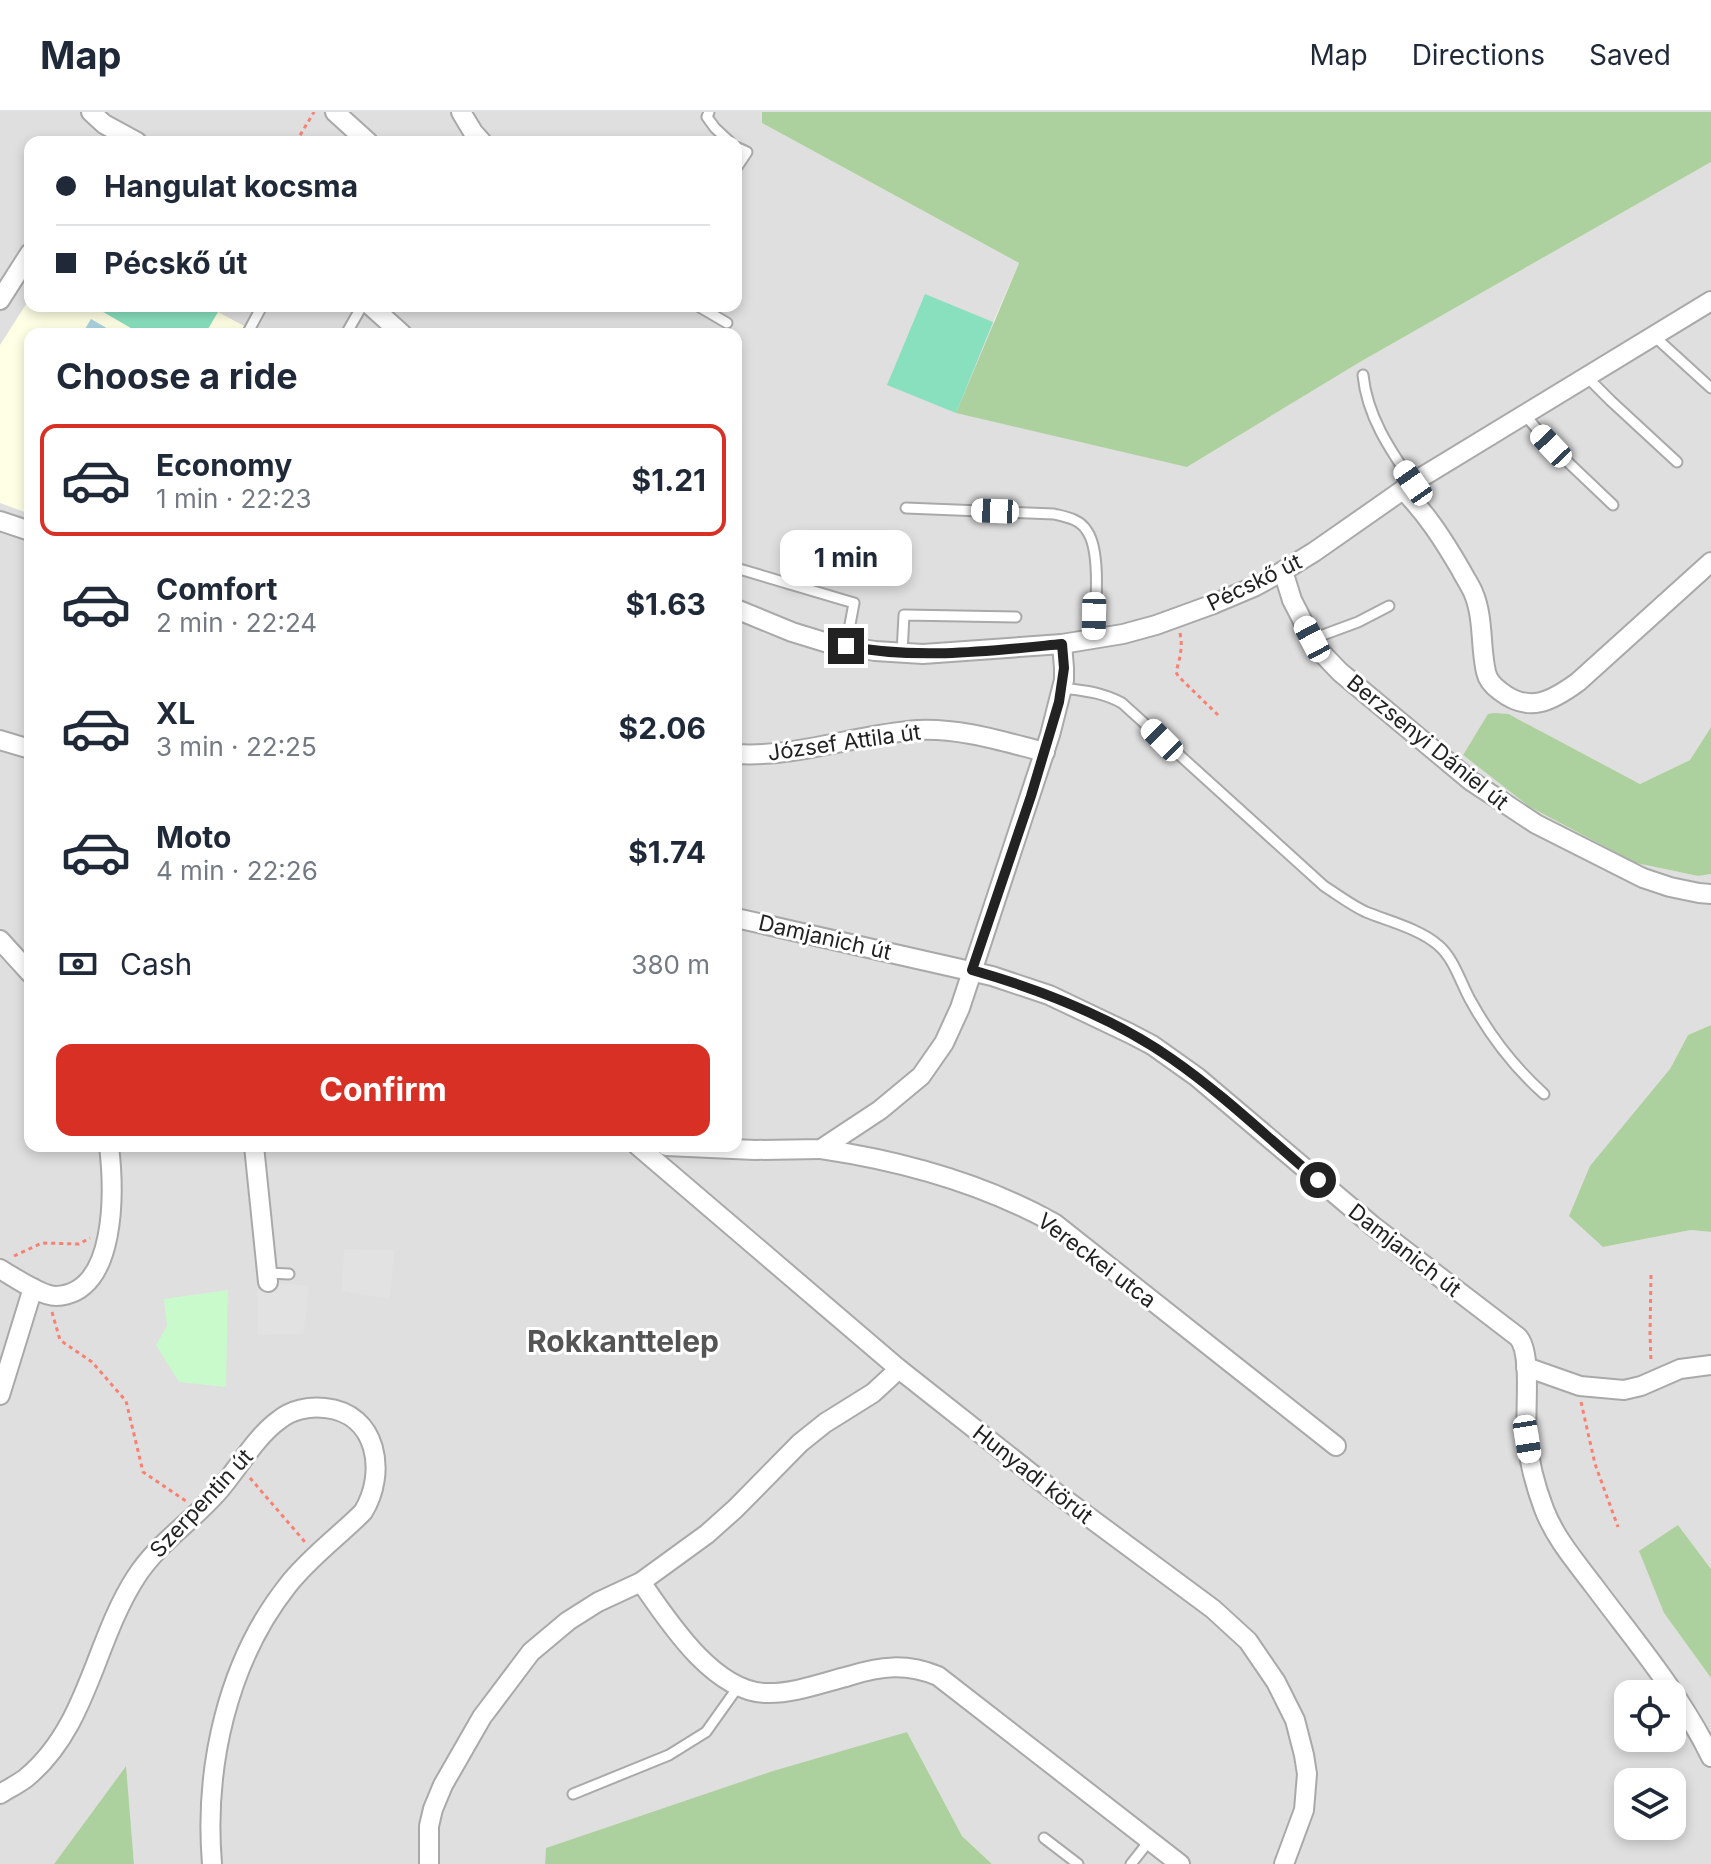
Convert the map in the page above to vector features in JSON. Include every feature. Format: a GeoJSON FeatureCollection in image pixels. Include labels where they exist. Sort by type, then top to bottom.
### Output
{"type":"FeatureCollection","features":[{"type":"Feature","properties":{"kind":"street"},"geometry":{"type":"LineString","coordinates":[[335,112],[361,136]]}},
{"type":"Feature","properties":{"kind":"street"},"geometry":{"type":"LineString","coordinates":[[461,112],[477,136]]}},
{"type":"Feature","properties":{"kind":"street"},"geometry":{"type":"LineString","coordinates":[[97,118],[127,136]]}},
{"type":"Feature","properties":{"kind":"street"},"geometry":{"type":"LineString","coordinates":[[0,300],[24,262]]}},
{"type":"Feature","properties":{"kind":"street","name":"Pécskő út"},"geometry":{"type":"LineString","coordinates":[[742,611],[792,632],[846,646],[902,653],[968,652],[1094,640],[1178,617],[1256,586],[1283,571],[1408,486],[1711,301]]}},
{"type":"Feature","properties":{"kind":"street"},"geometry":{"type":"LineString","coordinates":[[378,312],[395,328]]}},
{"type":"Feature","properties":{"kind":"street"},"geometry":{"type":"LineString","coordinates":[[1408,486],[1446,543],[1472,590],[1477,605],[1485,670],[1490,682],[1516,702],[1537,703],[1559,696],[1711,562]]}},
{"type":"Feature","properties":{"kind":"street"},"geometry":{"type":"LineString","coordinates":[[0,521],[24,529]]}},
{"type":"Feature","properties":{"kind":"street","name":"Berzsenyi Dániel út"},"geometry":{"type":"LineString","coordinates":[[1283,571],[1292,600],[1316,647],[1340,672],[1471,781],[1536,824],[1643,878],[1670,887],[1711,894]]}},
{"type":"Feature","properties":{"kind":"street"},"geometry":{"type":"LineString","coordinates":[[821,1149],[880,1110],[921,1076],[944,1043],[960,1008],[1045,752],[1063,688],[1062,644]]}},
{"type":"Feature","properties":{"kind":"street","name":"József Attila út"},"geometry":{"type":"LineString","coordinates":[[742,754],[763,755],[921,730],[961,732],[1045,752]]}},
{"type":"Feature","properties":{"kind":"street"},"geometry":{"type":"LineString","coordinates":[[0,740],[24,747]]}},
{"type":"Feature","properties":{"kind":"street","name":"Damjanich út"},"geometry":{"type":"LineString","coordinates":[[742,919],[972,970],[1066,1002],[1129,1033],[1197,1077],[1373,1226],[1518,1337],[1524,1345],[1530,1459],[1545,1512],[1567,1549],[1682,1704],[1711,1757]]}},
{"type":"Feature","properties":{"kind":"street"},"geometry":{"type":"LineString","coordinates":[[0,940],[24,966]]}},
{"type":"Feature","properties":{"kind":"street","name":"Vereckei utca"},"geometry":{"type":"LineString","coordinates":[[742,1149],[821,1149],[876,1158],[940,1175],[1054,1223],[1336,1446]]}},
{"type":"Feature","properties":{"kind":"street"},"geometry":{"type":"LineString","coordinates":[[5,1263],[39,1290],[57,1296],[75,1291],[90,1280],[99,1267],[108,1228],[109,1152]]}},
{"type":"Feature","properties":{"kind":"street"},"geometry":{"type":"LineString","coordinates":[[255,1152],[268,1278]]}},
{"type":"Feature","properties":{"kind":"street","name":"Hunyadi körút"},"geometry":{"type":"LineString","coordinates":[[645,1152],[899,1369],[1051,1489],[1213,1609],[1248,1641],[1276,1682],[1295,1720],[1306,1764],[1304,1810],[1284,1864]]}},
{"type":"Feature","properties":{"kind":"street"},"geometry":{"type":"LineString","coordinates":[[0,1395],[39,1290]]}},
{"type":"Feature","properties":{"kind":"street"},"geometry":{"type":"LineString","coordinates":[[1526,1367],[1580,1386],[1624,1390],[1656,1381],[1680,1369],[1711,1365]]}},
{"type":"Feature","properties":{"kind":"street"},"geometry":{"type":"LineString","coordinates":[[429,1864],[429,1826],[443,1785],[482,1717],[531,1652],[568,1621],[598,1602],[641,1582],[720,1524],[811,1434],[873,1393],[899,1369]]}},
{"type":"Feature","properties":{"kind":"street","name":"Szerpentin út"},"geometry":{"type":"LineString","coordinates":[[0,1794],[25,1779],[64,1734],[92,1675],[107,1632],[137,1575],[156,1551],[219,1490],[273,1424],[285,1415],[300,1410],[336,1410],[365,1429],[373,1443],[373,1487],[368,1503],[354,1521],[315,1554],[286,1586],[250,1648],[221,1729],[213,1787],[212,1864]]}},
{"type":"Feature","properties":{"kind":"street"},"geometry":{"type":"LineString","coordinates":[[641,1582],[667,1620],[709,1666],[738,1687],[763,1693],[787,1691],[892,1667],[919,1668],[938,1676],[1180,1864]]}},
{"type":"Feature","properties":{"kind":"lane"},"geometry":{"type":"LineString","coordinates":[[709,112],[707,117],[724,136]]}},
{"type":"Feature","properties":{"kind":"lane"},"geometry":{"type":"LineString","coordinates":[[708,312],[727,323]]}},
{"type":"Feature","properties":{"kind":"lane"},"geometry":{"type":"LineString","coordinates":[[1654,336],[1711,388]]}},
{"type":"Feature","properties":{"kind":"lane"},"geometry":{"type":"LineString","coordinates":[[1363,375],[1374,419],[1408,486]]}},
{"type":"Feature","properties":{"kind":"lane"},"geometry":{"type":"LineString","coordinates":[[1587,377],[1677,462]]}},
{"type":"Feature","properties":{"kind":"lane"},"geometry":{"type":"LineString","coordinates":[[1525,415],[1561,456],[1613,505]]}},
{"type":"Feature","properties":{"kind":"lane"},"geometry":{"type":"LineString","coordinates":[[906,508],[1054,514],[1073,519],[1087,529],[1094,547],[1094,640]]}},
{"type":"Feature","properties":{"kind":"lane"},"geometry":{"type":"LineString","coordinates":[[742,570],[854,603],[846,646]]}},
{"type":"Feature","properties":{"kind":"lane"},"geometry":{"type":"LineString","coordinates":[[1312,639],[1349,626],[1389,606]]}},
{"type":"Feature","properties":{"kind":"lane"},"geometry":{"type":"LineString","coordinates":[[902,653],[904,615],[1016,617]]}},
{"type":"Feature","properties":{"kind":"lane"},"geometry":{"type":"LineString","coordinates":[[1063,688],[1091,690],[1122,703],[1324,886],[1362,910],[1437,943],[1445,951],[1472,1004],[1499,1045],[1544,1094]]}},
{"type":"Feature","properties":{"kind":"lane"},"geometry":{"type":"LineString","coordinates":[[268,1278],[289,1274]]}},
{"type":"Feature","properties":{"kind":"lane"},"geometry":{"type":"LineString","coordinates":[[573,1794],[669,1755],[706,1732],[738,1687]]}},
{"type":"Feature","properties":{"kind":"lane"},"geometry":{"type":"LineString","coordinates":[[1044,1838],[1078,1864]]}},
{"type":"Feature","properties":{"kind":"lane"},"geometry":{"type":"LineString","coordinates":[[1131,1864],[1150,1840]]}},
{"type":"Feature","properties":{"kind":"path"},"geometry":{"type":"LineString","coordinates":[[300,136],[314,112]]}},
{"type":"Feature","properties":{"kind":"path"},"geometry":{"type":"LineString","coordinates":[[1178,617],[1182,645],[1176,672],[1219,716]]}},
{"type":"Feature","properties":{"kind":"path"},"geometry":{"type":"LineString","coordinates":[[5,1263],[42,1243],[79,1244],[108,1228]]}},
{"type":"Feature","properties":{"kind":"path"},"geometry":{"type":"LineString","coordinates":[[1651,1275],[1650,1353],[1656,1381]]}},
{"type":"Feature","properties":{"kind":"path"},"geometry":{"type":"LineString","coordinates":[[39,1290],[60,1340],[92,1362],[126,1401],[143,1472],[199,1510]]}},
{"type":"Feature","properties":{"kind":"path"},"geometry":{"type":"LineString","coordinates":[[1580,1386],[1581,1405],[1595,1464],[1618,1527]]}},
{"type":"Feature","properties":{"kind":"path"},"geometry":{"type":"LineString","coordinates":[[239,1464],[315,1554]]}},
{"type":"Feature","properties":{"kind":"shaded area"},"geometry":{"type":"Polygon","coordinates":[[[0,112],[762,112],[762,123],[1019,263],[993,322],[1187,467],[1360,362],[1711,162],[1711,727],[1690,760],[1640,784],[1508,714],[1488,715],[1463,755],[1530,807],[1636,863],[1698,876],[1711,874],[1711,1025],[1688,1035],[1670,1069],[1603,1247],[1691,1230],[1711,1232],[1711,1569],[1678,1525],[1664,1613],[1711,1678],[1711,1864],[992,1864],[962,1836],[907,1732],[546,1848],[545,1864],[134,1864],[125,1767],[54,1864],[0,1864],[0,112]]]}},
{"type":"Feature","properties":{"kind":"shaded area"},"geometry":{"type":"Polygon","coordinates":[[[24,307],[24,312],[218,312],[244,326],[24,328],[24,512],[0,503],[0,345],[24,307]]]}},
{"type":"Feature","properties":{"kind":"shaded area"},"geometry":{"type":"Polygon","coordinates":[[[344,1249],[394,1250],[390,1299],[342,1291],[344,1249]]]}},
{"type":"Feature","properties":{"kind":"shaded area"},"geometry":{"type":"Polygon","coordinates":[[[257,1281],[309,1286],[303,1334],[258,1335],[257,1281]]]}},
{"type":"Feature","properties":{"kind":"green space"},"geometry":{"type":"Polygon","coordinates":[[[762,112],[1711,112],[1711,162],[1360,362],[1187,467],[956,413],[1019,263],[762,123],[762,112]]]}},
{"type":"Feature","properties":{"kind":"green space"},"geometry":{"type":"Polygon","coordinates":[[[925,294],[993,322],[956,413],[887,385],[925,294]]]}},
{"type":"Feature","properties":{"kind":"green space"},"geometry":{"type":"Polygon","coordinates":[[[103,312],[218,312],[209,328],[131,328],[103,312]]]}},
{"type":"Feature","properties":{"kind":"green space"},"geometry":{"type":"Polygon","coordinates":[[[1488,714],[1509,714],[1640,784],[1690,760],[1711,727],[1711,874],[1698,876],[1636,863],[1530,807],[1463,755],[1488,714]]]}},
{"type":"Feature","properties":{"kind":"green space"},"geometry":{"type":"Polygon","coordinates":[[[1711,1025],[1711,1232],[1691,1230],[1603,1247],[1569,1216],[1590,1166],[1670,1069],[1688,1035],[1711,1025]]]}},
{"type":"Feature","properties":{"kind":"green space"},"geometry":{"type":"Polygon","coordinates":[[[228,1290],[226,1387],[179,1382],[156,1345],[167,1326],[164,1299],[228,1290]]]}},
{"type":"Feature","properties":{"kind":"green space"},"geometry":{"type":"Polygon","coordinates":[[[1678,1525],[1711,1569],[1711,1678],[1664,1613],[1639,1551],[1678,1525]]]}},
{"type":"Feature","properties":{"kind":"green space"},"geometry":{"type":"Polygon","coordinates":[[[907,1732],[962,1836],[992,1864],[545,1864],[546,1848],[773,1771],[907,1732]]]}},
{"type":"Feature","properties":{"kind":"green space"},"geometry":{"type":"Polygon","coordinates":[[[126,1766],[134,1864],[54,1864],[126,1766]]]}},
{"type":"Feature","properties":{"kind":"water"},"geometry":{"type":"Polygon","coordinates":[[[91,319],[107,328],[86,328],[91,319]]]}},
{"type":"Feature","properties":{"kind":"district","name":"Rokkanttelep"},"geometry":{"type":"Point","coordinates":[623,1342]}},
{"type":"Feature","properties":{"kind":"route"},"geometry":{"type":"LineString","coordinates":[[846,646],[923,654],[1062,644],[1064,668],[1059,702],[972,970],[1049,995],[1152,1045],[1197,1077],[1318,1180]]}}]}
